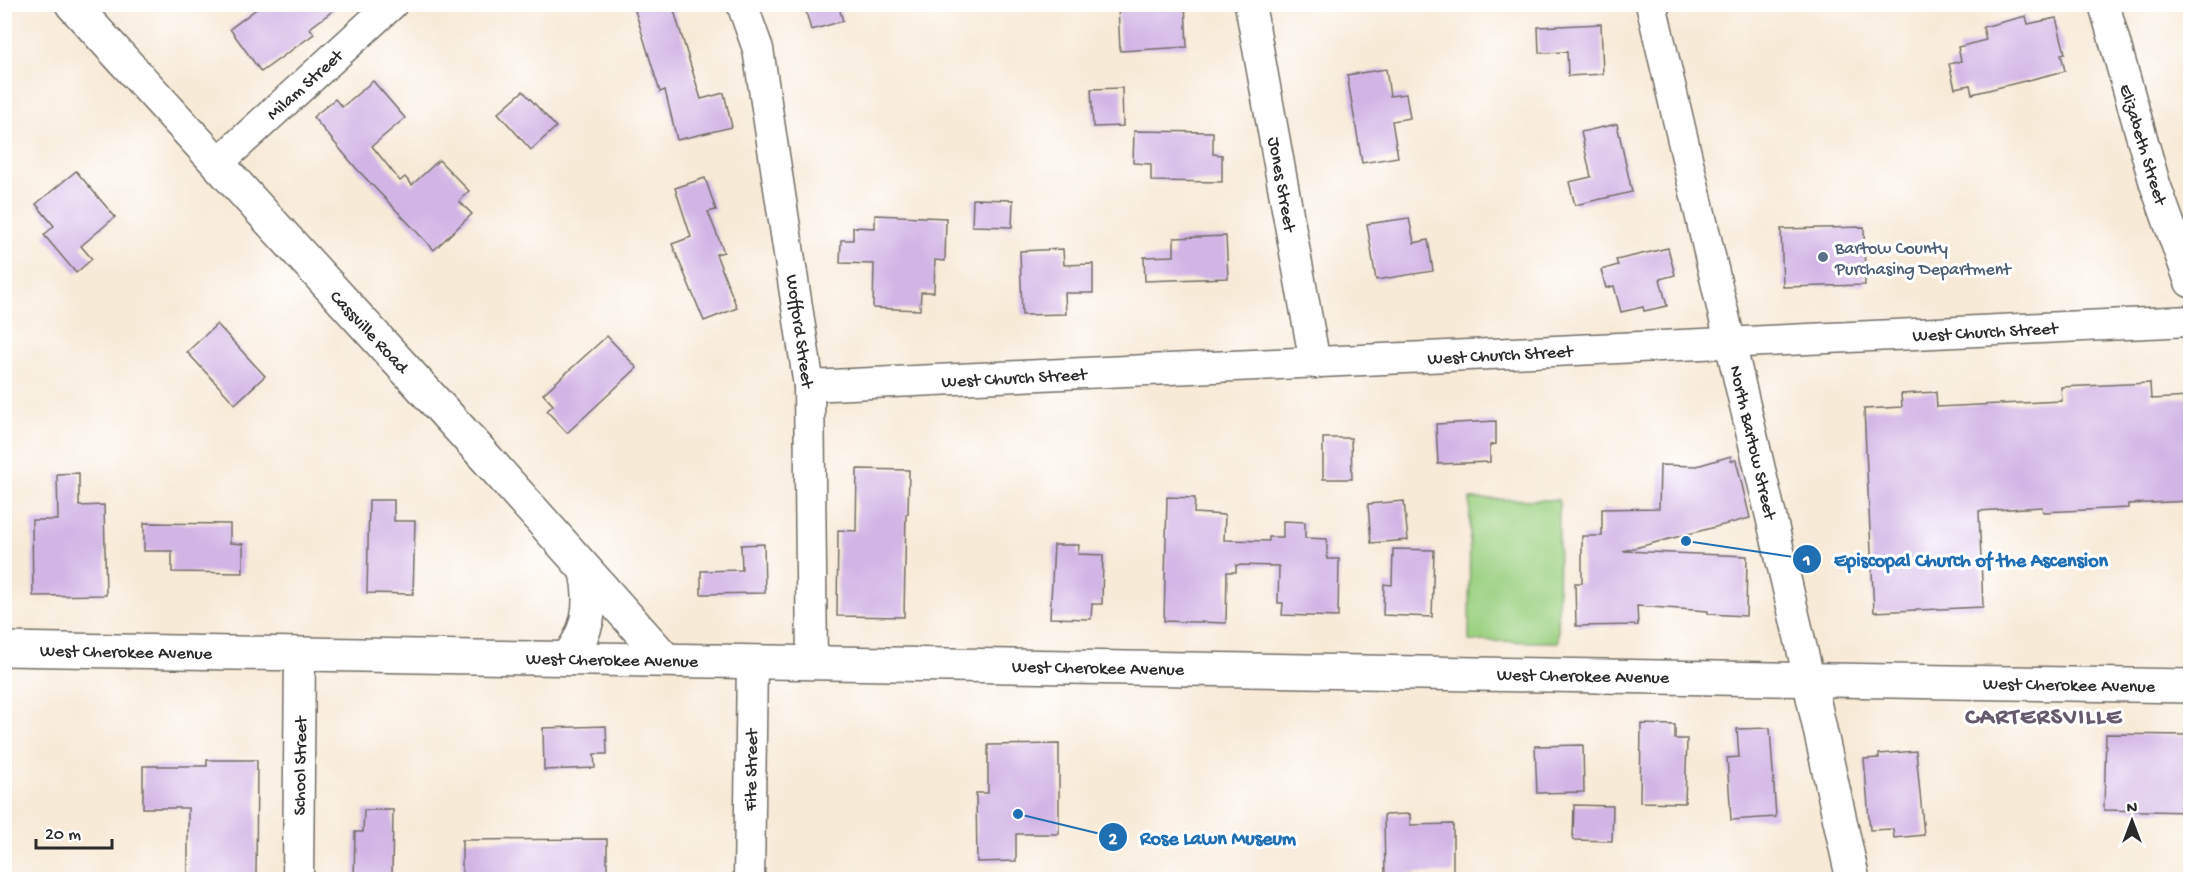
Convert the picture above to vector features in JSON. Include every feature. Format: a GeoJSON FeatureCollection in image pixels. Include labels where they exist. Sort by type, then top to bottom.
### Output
{"type":"FeatureCollection","features":[{"type":"Feature","properties":{"kind":"main road","name":"Cassville Road"},"geometry":{"type":"LineString","coordinates":[[72,4],[479,450],[665,660]]}},
{"type":"Feature","properties":{"kind":"main road"},"geometry":{"type":"LineString","coordinates":[[567,658],[578,643],[587,622],[590,598],[586,572]]}},
{"type":"Feature","properties":{"kind":"main road","name":"West Cherokee Avenue"},"geometry":{"type":"LineString","coordinates":[[4,649],[2190,686]]}},
{"type":"Feature","properties":{"kind":"main road","name":"North Bartow Street"},"geometry":{"type":"LineString","coordinates":[[1809,679],[1853,879]]}},
{"type":"Feature","properties":{"kind":"street","name":"Milam Street"},"geometry":{"type":"LineString","coordinates":[[217,164],[392,4]]}},
{"type":"Feature","properties":{"kind":"street","name":"Wofford Street"},"geometry":{"type":"LineString","coordinates":[[742,4],[758,49],[809,386],[812,662]]}},
{"type":"Feature","properties":{"kind":"street","name":"Jones Street"},"geometry":{"type":"LineString","coordinates":[[1250,4],[1315,363]]}},
{"type":"Feature","properties":{"kind":"street","name":"North Bartow Street"},"geometry":{"type":"LineString","coordinates":[[1651,4],[1809,679]]}},
{"type":"Feature","properties":{"kind":"street","name":"Elizabeth Street"},"geometry":{"type":"LineString","coordinates":[[2104,4],[2155,184],[2190,282]]}},
{"type":"Feature","properties":{"kind":"street","name":"West Church Street"},"geometry":{"type":"LineString","coordinates":[[809,386],[2190,321]]}},
{"type":"Feature","properties":{"kind":"street","name":"School Street"},"geometry":{"type":"LineString","coordinates":[[298,879],[300,653]]}},
{"type":"Feature","properties":{"kind":"street","name":"Fite Street"},"geometry":{"type":"LineString","coordinates":[[749,879],[752,661]]}},
{"type":"Feature","properties":{"kind":"green space"},"geometry":{"type":"Polygon","coordinates":[[[1470,499],[1559,500],[1558,642],[1469,641],[1470,499]]]}},
{"type":"Feature","properties":{"kind":"building"},"geometry":{"type":"Polygon","coordinates":[[[263,4],[342,4],[310,28],[314,34],[261,72],[230,29],[263,4]]]}},
{"type":"Feature","properties":{"kind":"building"},"geometry":{"type":"Polygon","coordinates":[[[633,4],[672,4],[701,99],[724,93],[732,127],[677,140],[665,90],[660,92],[633,4]]]}},
{"type":"Feature","properties":{"kind":"building"},"geometry":{"type":"Polygon","coordinates":[[[804,4],[838,4],[843,21],[811,30],[804,4]]]}},
{"type":"Feature","properties":{"kind":"building"},"geometry":{"type":"Polygon","coordinates":[[[1118,4],[1185,4],[1187,47],[1120,51],[1118,4]]]}},
{"type":"Feature","properties":{"kind":"building"},"geometry":{"type":"Polygon","coordinates":[[[2026,16],[2028,24],[2056,18],[2065,53],[2061,54],[2065,71],[1972,94],[1970,85],[1955,88],[1949,64],[1961,61],[1958,47],[1986,40],[1983,27],[2026,16]]]}},
{"type":"Feature","properties":{"kind":"building"},"geometry":{"type":"Polygon","coordinates":[[[1601,24],[1603,74],[1568,76],[1567,52],[1539,53],[1538,27],[1601,24]]]}},
{"type":"Feature","properties":{"kind":"building"},"geometry":{"type":"Polygon","coordinates":[[[1386,69],[1390,96],[1406,94],[1410,118],[1392,121],[1398,157],[1362,163],[1347,75],[1386,69]]]}},
{"type":"Feature","properties":{"kind":"building"},"geometry":{"type":"Polygon","coordinates":[[[373,81],[405,118],[372,146],[400,181],[405,177],[412,185],[439,160],[469,191],[459,201],[472,214],[434,250],[356,168],[313,117],[335,99],[342,107],[373,81]]]}},
{"type":"Feature","properties":{"kind":"building"},"geometry":{"type":"Polygon","coordinates":[[[1122,88],[1123,126],[1093,127],[1091,89],[1122,88]]]}},
{"type":"Feature","properties":{"kind":"building"},"geometry":{"type":"Polygon","coordinates":[[[523,91],[556,127],[531,150],[498,113],[523,91]]]}},
{"type":"Feature","properties":{"kind":"building"},"geometry":{"type":"Polygon","coordinates":[[[1617,124],[1632,192],[1575,205],[1569,182],[1591,177],[1581,132],[1617,124]]]}},
{"type":"Feature","properties":{"kind":"building"},"geometry":{"type":"Polygon","coordinates":[[[1134,131],[1213,132],[1213,154],[1222,155],[1222,182],[1151,181],[1151,164],[1133,163],[1134,131]]]}},
{"type":"Feature","properties":{"kind":"building"},"geometry":{"type":"Polygon","coordinates":[[[76,171],[115,217],[81,246],[92,259],[76,273],[44,235],[54,226],[36,204],[76,171]]]}},
{"type":"Feature","properties":{"kind":"building"},"geometry":{"type":"Polygon","coordinates":[[[705,178],[716,210],[708,212],[724,252],[716,254],[737,308],[704,321],[672,244],[691,237],[675,188],[705,178]]]}},
{"type":"Feature","properties":{"kind":"building"},"geometry":{"type":"Polygon","coordinates":[[[973,199],[1013,200],[1012,227],[972,226],[973,199]]]}},
{"type":"Feature","properties":{"kind":"building"},"geometry":{"type":"Polygon","coordinates":[[[875,215],[946,218],[945,261],[935,260],[934,292],[921,292],[920,310],[873,308],[874,264],[840,263],[841,240],[853,240],[853,227],[875,228],[875,215]]]}},
{"type":"Feature","properties":{"kind":"building"},"geometry":{"type":"Polygon","coordinates":[[[1409,218],[1414,243],[1428,240],[1433,271],[1376,280],[1367,224],[1409,218]]]}},
{"type":"Feature","properties":{"kind":"building","name":"Bartow County Purchasing Department"},"geometry":{"type":"Polygon","coordinates":[[[1864,227],[1865,285],[1783,287],[1781,229],[1864,227]]]}},
{"type":"Feature","properties":{"kind":"building"},"geometry":{"type":"Polygon","coordinates":[[[1226,236],[1228,278],[1145,281],[1144,257],[1174,256],[1174,238],[1226,236]]]}},
{"type":"Feature","properties":{"kind":"building"},"geometry":{"type":"Polygon","coordinates":[[[1668,248],[1675,275],[1660,279],[1667,306],[1644,311],[1643,307],[1621,312],[1614,286],[1606,288],[1601,270],[1618,265],[1616,260],[1668,248]]]}},
{"type":"Feature","properties":{"kind":"building"},"geometry":{"type":"Polygon","coordinates":[[[1063,249],[1064,265],[1093,264],[1093,293],[1065,293],[1066,314],[1022,315],[1020,251],[1063,249]]]}},
{"type":"Feature","properties":{"kind":"building"},"geometry":{"type":"Polygon","coordinates":[[[217,324],[265,376],[235,404],[187,352],[217,324]]]}},
{"type":"Feature","properties":{"kind":"building"},"geometry":{"type":"Polygon","coordinates":[[[607,336],[637,368],[567,433],[547,411],[553,405],[543,394],[607,336]]]}},
{"type":"Feature","properties":{"kind":"building"},"geometry":{"type":"Polygon","coordinates":[[[2150,383],[2151,399],[2190,397],[2190,501],[2128,504],[2128,508],[2043,512],[2042,507],[1979,511],[1983,607],[1874,612],[1864,409],[1902,407],[1901,394],[1936,392],[1937,407],[2062,401],[2061,387],[2150,383]]]}},
{"type":"Feature","properties":{"kind":"building"},"geometry":{"type":"Polygon","coordinates":[[[1496,421],[1496,444],[1490,445],[1490,462],[1438,464],[1436,424],[1496,421]]]}},
{"type":"Feature","properties":{"kind":"building"},"geometry":{"type":"Polygon","coordinates":[[[1323,438],[1351,438],[1352,479],[1323,479],[1323,438]]]}},
{"type":"Feature","properties":{"kind":"building"},"geometry":{"type":"Polygon","coordinates":[[[1731,456],[1731,461],[1736,460],[1750,518],[1623,551],[1747,556],[1746,616],[1637,606],[1638,625],[1576,626],[1575,583],[1582,583],[1582,536],[1602,536],[1602,509],[1659,508],[1660,465],[1697,466],[1731,456]]]}},
{"type":"Feature","properties":{"kind":"building"},"geometry":{"type":"Polygon","coordinates":[[[857,469],[909,470],[904,617],[837,616],[838,530],[856,531],[857,469]]]}},
{"type":"Feature","properties":{"kind":"building"},"geometry":{"type":"Polygon","coordinates":[[[79,473],[79,506],[104,505],[106,595],[33,596],[32,520],[58,520],[57,474],[79,473]]]}},
{"type":"Feature","properties":{"kind":"building"},"geometry":{"type":"Polygon","coordinates":[[[1167,497],[1195,498],[1194,513],[1225,515],[1224,540],[1269,541],[1269,537],[1283,537],[1283,521],[1305,522],[1305,538],[1327,539],[1327,559],[1339,559],[1338,617],[1282,615],[1283,603],[1278,603],[1279,566],[1236,565],[1236,572],[1227,572],[1226,623],[1164,621],[1167,497]]]}},
{"type":"Feature","properties":{"kind":"building"},"geometry":{"type":"Polygon","coordinates":[[[369,500],[394,500],[394,521],[415,521],[413,594],[367,593],[369,500]]]}},
{"type":"Feature","properties":{"kind":"building"},"geometry":{"type":"Polygon","coordinates":[[[1404,501],[1408,540],[1371,543],[1368,504],[1404,501]]]}},
{"type":"Feature","properties":{"kind":"building"},"geometry":{"type":"Polygon","coordinates":[[[144,523],[230,524],[230,543],[243,544],[243,573],[172,572],[172,551],[144,551],[144,523]]]}},
{"type":"Feature","properties":{"kind":"building"},"geometry":{"type":"Polygon","coordinates":[[[764,544],[765,593],[701,594],[701,571],[742,570],[741,545],[764,544]]]}},
{"type":"Feature","properties":{"kind":"building"},"geometry":{"type":"Polygon","coordinates":[[[1054,545],[1079,545],[1078,554],[1103,555],[1102,604],[1092,604],[1091,619],[1050,618],[1054,545]]]}},
{"type":"Feature","properties":{"kind":"building"},"geometry":{"type":"Polygon","coordinates":[[[1393,549],[1434,550],[1432,617],[1383,615],[1384,584],[1392,585],[1393,549]]]}},
{"type":"Feature","properties":{"kind":"building"},"geometry":{"type":"Polygon","coordinates":[[[1641,724],[1675,725],[1675,739],[1687,739],[1685,803],[1640,802],[1641,724]]]}},
{"type":"Feature","properties":{"kind":"building"},"geometry":{"type":"Polygon","coordinates":[[[606,726],[607,754],[594,754],[595,768],[544,770],[543,728],[606,726]]]}},
{"type":"Feature","properties":{"kind":"building"},"geometry":{"type":"Polygon","coordinates":[[[1770,728],[1776,817],[1731,820],[1727,758],[1739,757],[1737,729],[1770,728]]]}},
{"type":"Feature","properties":{"kind":"building"},"geometry":{"type":"Polygon","coordinates":[[[2106,734],[2190,735],[2190,812],[2104,810],[2106,734]]]}},
{"type":"Feature","properties":{"kind":"building"},"geometry":{"type":"Polygon","coordinates":[[[1059,744],[1059,834],[1016,834],[1016,861],[977,862],[976,793],[988,793],[988,745],[1059,744]]]}},
{"type":"Feature","properties":{"kind":"building"},"geometry":{"type":"Polygon","coordinates":[[[1583,745],[1584,792],[1537,793],[1535,746],[1583,745]]]}},
{"type":"Feature","properties":{"kind":"building"},"geometry":{"type":"Polygon","coordinates":[[[1916,751],[1924,835],[1894,838],[1893,829],[1870,830],[1864,759],[1879,758],[1879,754],[1916,751]]]}},
{"type":"Feature","properties":{"kind":"building"},"geometry":{"type":"Polygon","coordinates":[[[207,760],[257,760],[256,879],[188,879],[188,808],[143,808],[143,766],[207,766],[207,760]]]}},
{"type":"Feature","properties":{"kind":"building"},"geometry":{"type":"Polygon","coordinates":[[[1574,805],[1613,806],[1612,841],[1573,840],[1574,805]]]}},
{"type":"Feature","properties":{"kind":"building"},"geometry":{"type":"Polygon","coordinates":[[[364,810],[393,810],[392,874],[381,874],[381,879],[354,879],[355,832],[363,832],[364,810]]]}},
{"type":"Feature","properties":{"kind":"building"},"geometry":{"type":"Polygon","coordinates":[[[1410,814],[1410,825],[1453,824],[1453,873],[1408,873],[1408,879],[1385,879],[1384,815],[1410,814]]]}},
{"type":"Feature","properties":{"kind":"building"},"geometry":{"type":"Polygon","coordinates":[[[607,839],[607,879],[462,879],[462,840],[607,839]]]}},
{"type":"Feature","properties":{"kind":"place","name":"Bartow County Purchasing Department"},"geometry":{"type":"Point","coordinates":[1823,257]}},
{"type":"Feature","properties":{"kind":"place","name":"Episcopal Church of the Ascension"},"geometry":{"type":"Point","coordinates":[1686,541]}},
{"type":"Feature","properties":{"kind":"place","name":"Rose Lawn Museum"},"geometry":{"type":"Point","coordinates":[1018,814]}},
{"type":"Feature","properties":{"kind":"district","name":"CARTERSVILLE"},"geometry":{"type":"Point","coordinates":[2044,715]}}]}
